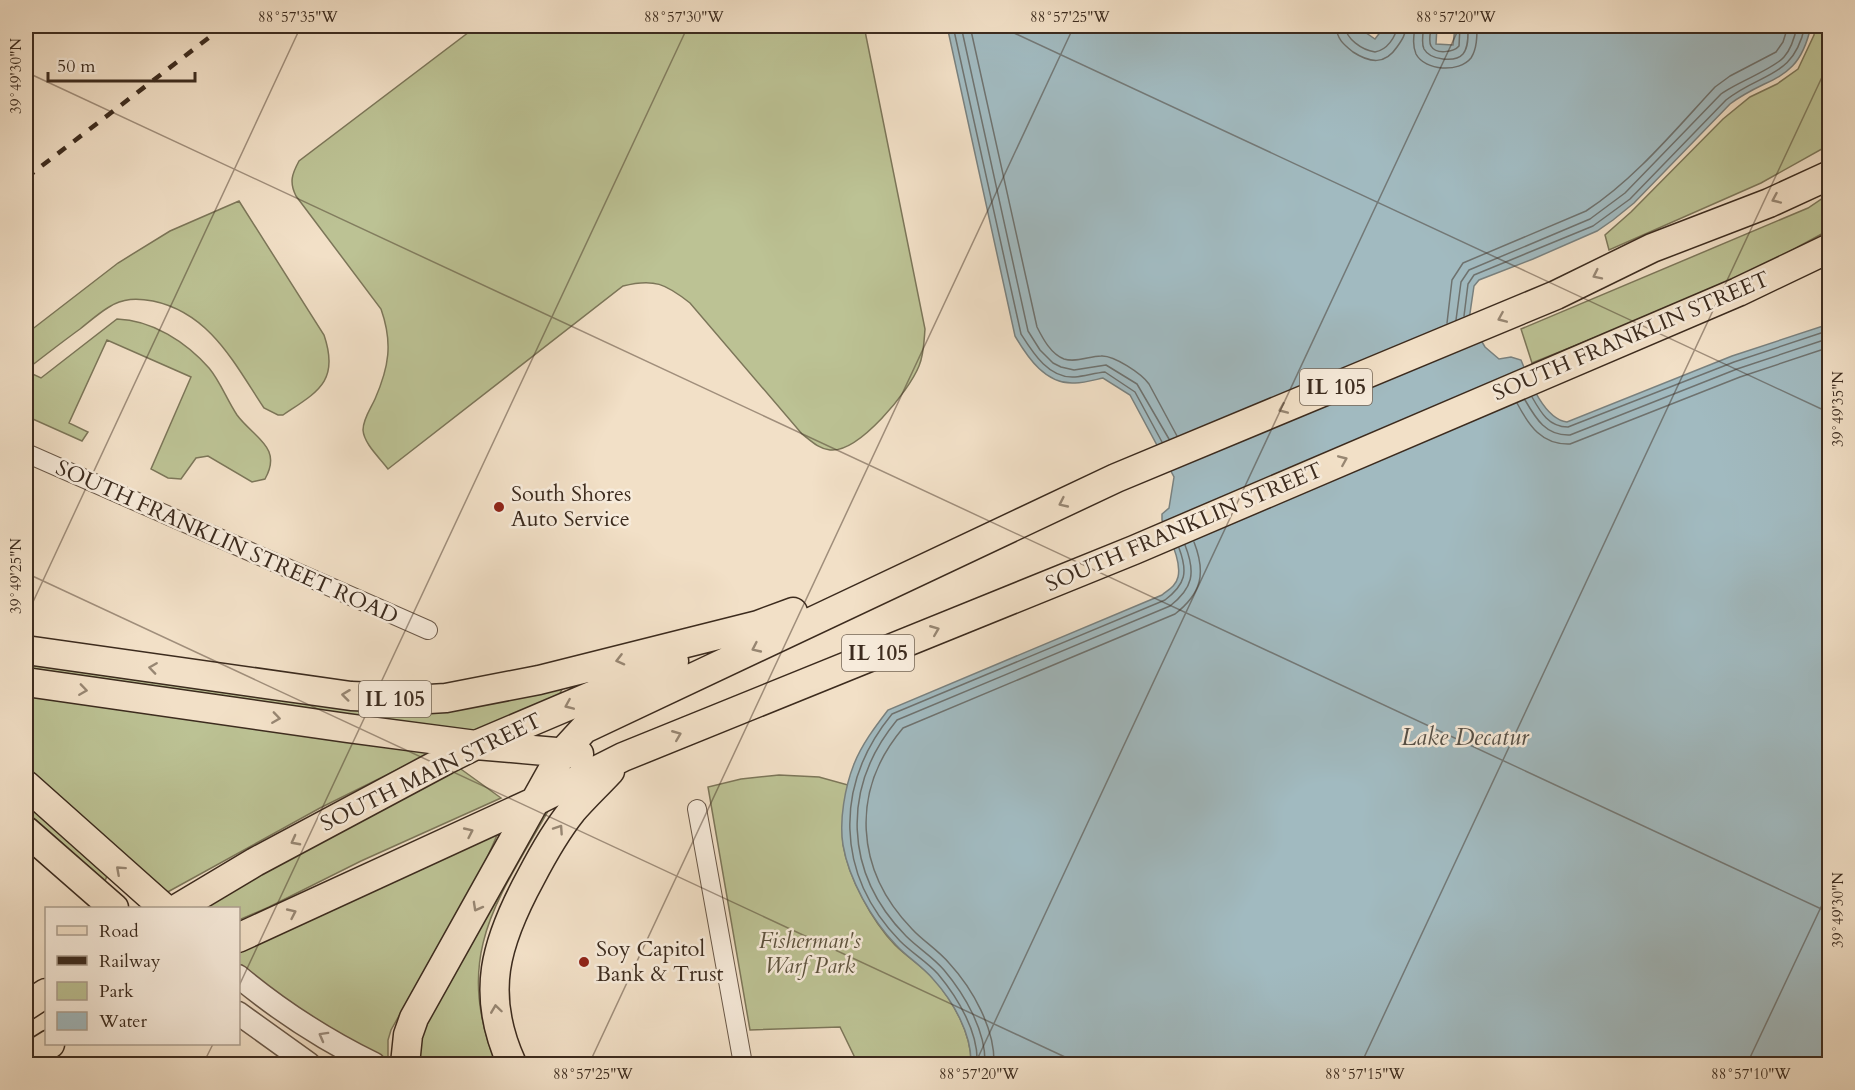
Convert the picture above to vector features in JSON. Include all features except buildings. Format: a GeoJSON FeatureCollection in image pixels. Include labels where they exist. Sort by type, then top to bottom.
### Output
{"type":"FeatureCollection","features":[{"type":"Feature","properties":{"kind":"main road","name":"IL 105"},"geometry":{"type":"LineString","coordinates":[[26,650],[351,696],[429,699],[446,698],[539,680],[758,625],[961,551],[1116,478],[1556,295],[1652,249],[1769,203],[1830,175]]}},
{"type":"Feature","properties":{"kind":"main road","name":"SOUTH FRANKLIN STREET"},"geometry":{"type":"LineString","coordinates":[[536,801],[623,757],[1134,549],[1738,292],[1830,248]]}},
{"type":"Feature","properties":{"kind":"main road","name":"IL 105"},"geometry":{"type":"LineString","coordinates":[[1738,292],[1830,267]]}},
{"type":"Feature","properties":{"kind":"main road"},"geometry":{"type":"LineString","coordinates":[[405,1065],[408,1035],[414,1018],[562,753],[584,729],[961,551]]}},
{"type":"Feature","properties":{"kind":"main road","name":"SOUTH MAIN STREET"},"geometry":{"type":"LineString","coordinates":[[181,907],[255,862],[476,745],[758,625]]}},
{"type":"Feature","properties":{"kind":"main road","name":"IL 105"},"geometry":{"type":"LineString","coordinates":[[26,682],[476,745],[623,757]]}},
{"type":"Feature","properties":{"kind":"main road"},"geometry":{"type":"LineString","coordinates":[[512,1065],[505,1049],[495,1010],[494,984],[498,955],[506,928],[558,830],[573,810],[623,757]]}},
{"type":"Feature","properties":{"kind":"main road"},"geometry":{"type":"LineString","coordinates":[[26,785],[162,907]]}},
{"type":"Feature","properties":{"kind":"main road"},"geometry":{"type":"LineString","coordinates":[[240,937],[536,801]]}},
{"type":"Feature","properties":{"kind":"main road"},"geometry":{"type":"LineString","coordinates":[[26,831],[112,907]]}},
{"type":"Feature","properties":{"kind":"main road"},"geometry":{"type":"LineString","coordinates":[[26,1006],[45,994]]}},
{"type":"Feature","properties":{"kind":"main road"},"geometry":{"type":"LineString","coordinates":[[26,1059],[48,1045]]}},
{"type":"Feature","properties":{"kind":"street","name":"SOUTH FRANKLIN STREET ROAD"},"geometry":{"type":"LineString","coordinates":[[26,453],[428,630]]}},
{"type":"Feature","properties":{"kind":"street"},"geometry":{"type":"LineString","coordinates":[[697,809],[743,1065]]}},
{"type":"Feature","properties":{"kind":"street"},"geometry":{"type":"LineString","coordinates":[[240,978],[310,1029],[374,1065]]}},
{"type":"Feature","properties":{"kind":"street"},"geometry":{"type":"LineString","coordinates":[[240,1014],[309,1065]]}},
{"type":"Feature","properties":{"kind":"green space"},"geometry":{"type":"Polygon","coordinates":[[[477,26],[864,26],[925,329],[919,366],[905,390],[882,418],[855,442],[842,448],[830,450],[819,446],[802,434],[690,303],[674,291],[659,284],[643,283],[623,286],[388,469],[369,446],[363,430],[384,376],[388,355],[385,321],[381,309],[296,196],[292,178],[299,161],[477,26]]]}},
{"type":"Feature","properties":{"kind":"green space"},"geometry":{"type":"Polygon","coordinates":[[[1815,26],[1829,26],[1829,145],[1761,183],[1609,250],[1605,235],[1631,212],[1723,119],[1750,97],[1777,84],[1798,69],[1814,35],[1815,26]]]}},
{"type":"Feature","properties":{"kind":"green space"},"geometry":{"type":"Polygon","coordinates":[[[1829,194],[1829,230],[1708,292],[1532,363],[1521,329],[1808,208],[1829,194]]]}},
{"type":"Feature","properties":{"kind":"green space"},"geometry":{"type":"Polygon","coordinates":[[[239,201],[324,335],[329,364],[327,375],[315,392],[283,415],[264,408],[231,358],[205,328],[190,316],[173,307],[141,299],[125,300],[109,307],[26,370],[26,334],[118,263],[170,231],[239,201]]]}},
{"type":"Feature","properties":{"kind":"green space"},"geometry":{"type":"Polygon","coordinates":[[[117,319],[143,323],[168,334],[200,358],[217,379],[237,415],[269,451],[270,468],[265,479],[252,482],[208,456],[196,458],[181,479],[168,478],[151,469],[191,377],[107,340],[69,423],[88,432],[82,441],[26,416],[26,371],[41,378],[117,319]]]}},
{"type":"Feature","properties":{"kind":"green space"},"geometry":{"type":"Polygon","coordinates":[[[26,658],[261,689],[566,682],[559,695],[476,731],[26,671],[26,658]]]}},
{"type":"Feature","properties":{"kind":"green space"},"geometry":{"type":"Polygon","coordinates":[[[26,687],[437,750],[320,808],[164,894],[26,777],[26,687]]]}},
{"type":"Feature","properties":{"kind":"green space"},"geometry":{"type":"Polygon","coordinates":[[[458,767],[501,798],[361,861],[240,920],[240,907],[204,907],[458,767]]]}},
{"type":"Feature","properties":{"kind":"green space","name":"Fisherman's Warf Park"},"geometry":{"type":"Polygon","coordinates":[[[779,775],[819,777],[848,785],[843,822],[843,844],[850,870],[862,898],[886,935],[929,974],[948,997],[965,1030],[971,1064],[858,1064],[840,1027],[750,1030],[708,787],[741,779],[779,775]]]}},
{"type":"Feature","properties":{"kind":"green space"},"geometry":{"type":"Polygon","coordinates":[[[26,798],[109,871],[105,881],[26,811],[26,798]]]}},
{"type":"Feature","properties":{"kind":"green space"},"geometry":{"type":"Polygon","coordinates":[[[547,806],[551,806],[499,900],[487,929],[480,958],[479,990],[484,1025],[496,1064],[419,1064],[420,1036],[547,806]]]}},
{"type":"Feature","properties":{"kind":"green space"},"geometry":{"type":"Polygon","coordinates":[[[498,833],[483,867],[391,1030],[388,1040],[388,1062],[360,1049],[266,987],[240,965],[240,948],[498,833]]]}},
{"type":"Feature","properties":{"kind":"water","name":"Lake Decatur"},"geometry":{"type":"Polygon","coordinates":[[[947,26],[1356,26],[1375,39],[1385,26],[1437,26],[1436,44],[1453,45],[1455,27],[1452,26],[1811,26],[1805,45],[1790,68],[1781,76],[1744,94],[1730,104],[1634,203],[1613,220],[1597,231],[1479,280],[1474,286],[1469,320],[1485,347],[1499,359],[1511,357],[1521,360],[1544,406],[1551,414],[1567,422],[1732,356],[1829,324],[1829,1064],[971,1064],[965,1030],[948,997],[878,924],[850,872],[843,845],[842,814],[854,764],[865,743],[888,710],[1162,595],[1176,583],[1179,570],[1162,520],[1162,514],[1169,508],[1174,477],[1130,395],[1103,378],[1075,383],[1055,380],[1032,361],[1015,336],[947,26]]]}},
{"type":"Feature","properties":{"kind":"railway"},"geometry":{"type":"LineString","coordinates":[[26,178],[224,26]]}},
{"type":"Feature","properties":{"kind":"place","name":"South Shores Auto Service"},"geometry":{"type":"Point","coordinates":[499,507]}},
{"type":"Feature","properties":{"kind":"place","name":"Soy Capitol Bank & Trust"},"geometry":{"type":"Point","coordinates":[584,962]}}]}
